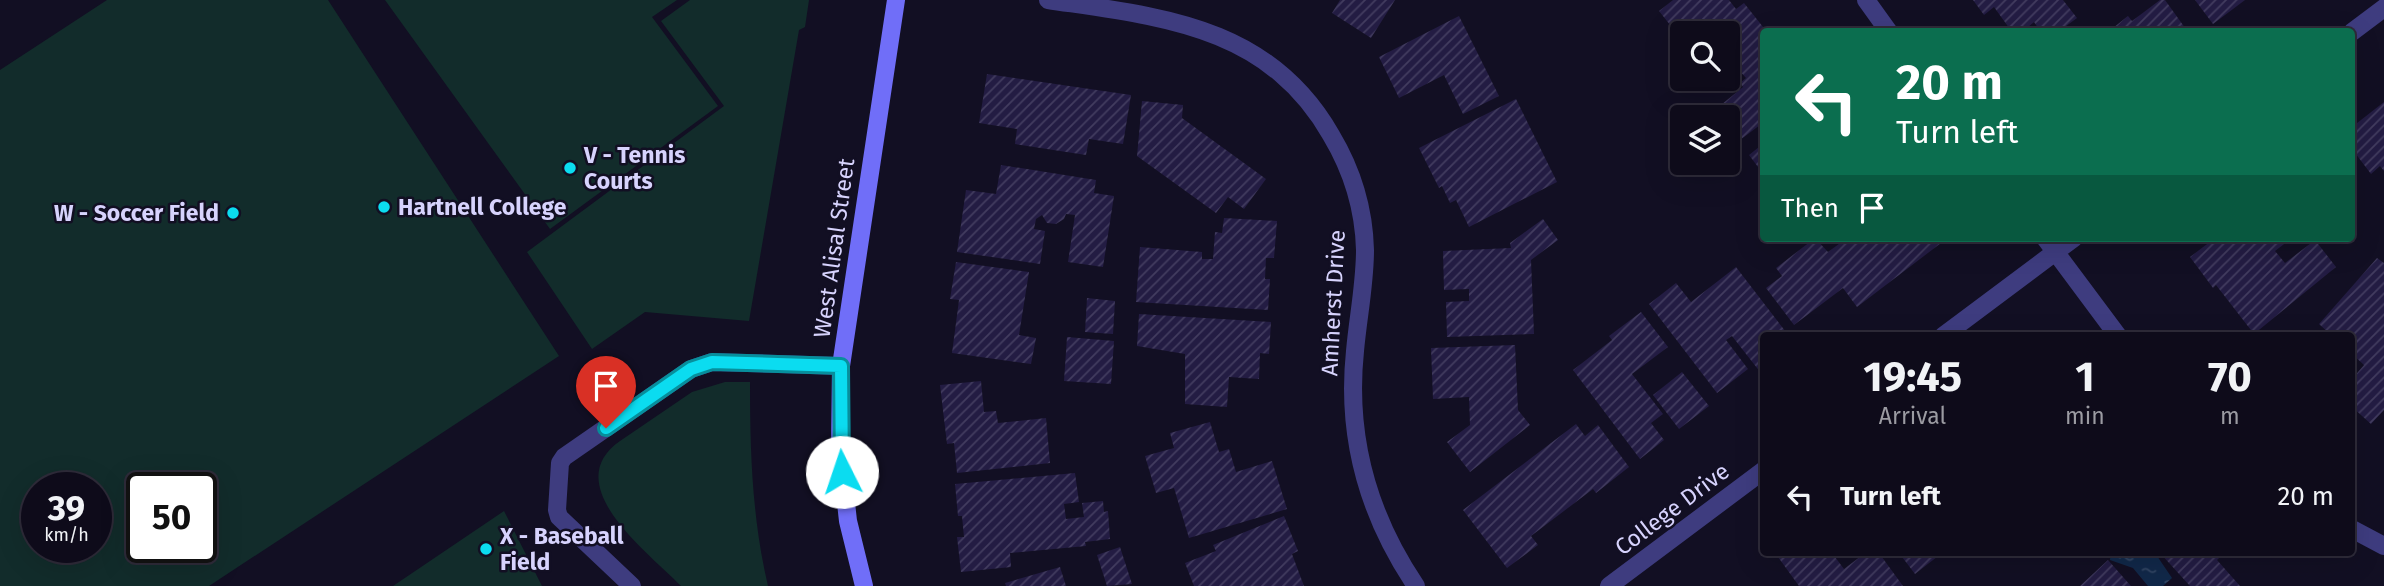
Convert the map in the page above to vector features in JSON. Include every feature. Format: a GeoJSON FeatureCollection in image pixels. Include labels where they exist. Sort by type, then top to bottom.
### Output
{"type":"FeatureCollection","features":[{"type":"Feature","properties":{"kind":"main road","name":"West Alisal Street"},"geometry":{"type":"LineString","coordinates":[[864,586],[848,521],[840,448],[841,366],[896,0]]}},
{"type":"Feature","properties":{"kind":"street","name":"Amherst Drive"},"geometry":{"type":"LineString","coordinates":[[1048,0],[1149,15],[1219,35],[1248,48],[1277,69],[1303,93],[1322,118],[1352,178],[1361,209],[1365,250],[1353,391],[1364,483],[1383,532],[1416,586]]}},
{"type":"Feature","properties":{"kind":"street"},"geometry":{"type":"LineString","coordinates":[[1866,0],[1886,28]]}},
{"type":"Feature","properties":{"kind":"street"},"geometry":{"type":"LineString","coordinates":[[2355,30],[2384,8]]}},
{"type":"Feature","properties":{"kind":"street"},"geometry":{"type":"LineString","coordinates":[[1948,332],[2050,245],[2115,332]]}},
{"type":"Feature","properties":{"kind":"street"},"geometry":{"type":"LineString","coordinates":[[632,586],[559,517],[556,510],[560,463],[564,457],[691,369],[712,362],[841,366]]}},
{"type":"Feature","properties":{"kind":"street","name":"College Drive"},"geometry":{"type":"LineString","coordinates":[[1609,586],[1760,473]]}},
{"type":"Feature","properties":{"kind":"street"},"geometry":{"type":"LineString","coordinates":[[2355,531],[2384,546]]}},
{"type":"Feature","properties":{"kind":"green space","name":"W - Soccer Field"},"geometry":{"type":"Polygon","coordinates":[[[107,0],[328,0],[559,356],[209,586],[0,586],[0,70],[107,0]]]}},
{"type":"Feature","properties":{"kind":"green space","name":"V - Tennis Courts"},"geometry":{"type":"Polygon","coordinates":[[[385,0],[677,0],[652,17],[718,106],[550,229],[385,0]]]}},
{"type":"Feature","properties":{"kind":"green space"},"geometry":{"type":"Polygon","coordinates":[[[690,0],[809,0],[805,27],[799,30],[749,321],[645,312],[592,349],[527,252],[724,106],[661,21],[690,0]]]}},
{"type":"Feature","properties":{"kind":"green space"},"geometry":{"type":"Polygon","coordinates":[[[725,382],[750,382],[753,484],[758,535],[768,586],[681,586],[615,518],[603,498],[598,478],[603,459],[620,441],[692,392],[725,382]]]}},
{"type":"Feature","properties":{"kind":"green space","name":"X - Baseball Field"},"geometry":{"type":"Polygon","coordinates":[[[504,511],[542,586],[393,586],[504,511]]]}},
{"type":"Feature","properties":{"kind":"water"},"geometry":{"type":"Polygon","coordinates":[[[2111,556],[2157,556],[2172,578],[2163,586],[2148,586],[2133,568],[2110,560],[2111,556]]]}},
{"type":"Feature","properties":{"kind":"building"},"geometry":{"type":"Polygon","coordinates":[[[1340,0],[1395,0],[1371,38],[1332,13],[1340,0]]]}},
{"type":"Feature","properties":{"kind":"building"},"geometry":{"type":"Polygon","coordinates":[[[1673,0],[1729,0],[1736,9],[1744,3],[1764,28],[1760,28],[1760,125],[1740,140],[1740,105],[1721,105],[1740,91],[1743,87],[1740,83],[1746,78],[1740,71],[1740,21],[1670,21],[1670,25],[1659,11],[1673,0]]]}},
{"type":"Feature","properties":{"kind":"building"},"geometry":{"type":"Polygon","coordinates":[[[1973,0],[2063,0],[2077,18],[2063,28],[2038,28],[2034,22],[2027,28],[2009,28],[1994,7],[1984,15],[1973,0]]]}},
{"type":"Feature","properties":{"kind":"building"},"geometry":{"type":"Polygon","coordinates":[[[2160,0],[2165,0],[2185,28],[2113,28],[2128,16],[2132,21],[2160,0]]]}},
{"type":"Feature","properties":{"kind":"building"},"geometry":{"type":"Polygon","coordinates":[[[2195,0],[2245,0],[2213,24],[2195,0]]]}},
{"type":"Feature","properties":{"kind":"building"},"geometry":{"type":"Polygon","coordinates":[[[1459,16],[1499,96],[1463,114],[1444,75],[1399,98],[1379,57],[1459,16]]]}},
{"type":"Feature","properties":{"kind":"building"},"geometry":{"type":"Polygon","coordinates":[[[987,74],[1131,95],[1123,144],[1089,139],[1086,155],[1015,144],[1017,129],[979,123],[987,74]]]}},
{"type":"Feature","properties":{"kind":"building"},"geometry":{"type":"Polygon","coordinates":[[[1516,99],[1557,182],[1469,227],[1456,200],[1450,203],[1442,186],[1439,188],[1419,148],[1516,99]]]}},
{"type":"Feature","properties":{"kind":"building"},"geometry":{"type":"Polygon","coordinates":[[[1142,101],[1183,105],[1182,118],[1266,179],[1244,209],[1228,197],[1216,213],[1137,156],[1142,101]]]}},
{"type":"Feature","properties":{"kind":"building"},"geometry":{"type":"Polygon","coordinates":[[[2384,102],[2384,171],[2380,166],[2371,174],[2355,153],[2355,125],[2384,102]]]}},
{"type":"Feature","properties":{"kind":"building"},"geometry":{"type":"Polygon","coordinates":[[[1760,146],[1760,170],[1749,155],[1760,146]]]}},
{"type":"Feature","properties":{"kind":"building"},"geometry":{"type":"Polygon","coordinates":[[[1001,165],[1096,180],[1094,193],[1114,196],[1103,267],[1068,262],[1075,215],[1066,214],[1064,219],[1056,224],[1047,223],[1042,215],[1036,219],[1034,229],[1045,231],[1040,264],[957,252],[966,190],[996,194],[1001,165]]]}},
{"type":"Feature","properties":{"kind":"building"},"geometry":{"type":"Polygon","coordinates":[[[1224,218],[1277,221],[1274,258],[1266,258],[1265,279],[1270,279],[1268,310],[1136,302],[1140,247],[1202,252],[1202,259],[1213,259],[1215,232],[1222,233],[1224,218]]]}},
{"type":"Feature","properties":{"kind":"building"},"geometry":{"type":"Polygon","coordinates":[[[1543,219],[1558,240],[1531,260],[1534,334],[1447,337],[1446,302],[1469,301],[1469,289],[1444,290],[1443,251],[1511,248],[1510,243],[1543,219]]]}},
{"type":"Feature","properties":{"kind":"building"},"geometry":{"type":"Polygon","coordinates":[[[1810,242],[1819,242],[1828,252],[1842,242],[1942,242],[1857,307],[1843,288],[1794,325],[1766,288],[1782,276],[1776,268],[1810,242]]]}},
{"type":"Feature","properties":{"kind":"building"},"geometry":{"type":"Polygon","coordinates":[[[2210,242],[2287,242],[2275,251],[2285,263],[2312,242],[2317,242],[2336,267],[2256,332],[2252,332],[2216,285],[2213,288],[2190,257],[2210,242]]]}},
{"type":"Feature","properties":{"kind":"building"},"geometry":{"type":"Polygon","coordinates":[[[2377,258],[2384,263],[2384,410],[2371,424],[2355,410],[2355,376],[2364,365],[2355,357],[2355,332],[2328,332],[2319,324],[2377,258]]]}},
{"type":"Feature","properties":{"kind":"building"},"geometry":{"type":"Polygon","coordinates":[[[956,262],[1029,272],[1019,335],[1036,338],[1031,364],[952,353],[959,300],[950,299],[956,262]]]}},
{"type":"Feature","properties":{"kind":"building"},"geometry":{"type":"Polygon","coordinates":[[[1736,267],[1786,332],[1760,332],[1760,372],[1732,336],[1726,340],[1748,369],[1717,393],[1649,304],[1676,283],[1691,302],[1736,267]]]}},
{"type":"Feature","properties":{"kind":"building"},"geometry":{"type":"Polygon","coordinates":[[[1087,298],[1115,301],[1113,334],[1085,332],[1087,298]]]}},
{"type":"Feature","properties":{"kind":"building"},"geometry":{"type":"Polygon","coordinates":[[[1641,312],[1668,347],[1632,374],[1663,414],[1651,423],[1664,440],[1640,459],[1573,370],[1612,340],[1609,336],[1641,312]]]}},
{"type":"Feature","properties":{"kind":"building"},"geometry":{"type":"Polygon","coordinates":[[[1139,314],[1271,322],[1269,354],[1260,353],[1259,379],[1229,377],[1227,407],[1185,404],[1185,354],[1137,346],[1139,314]]]}},
{"type":"Feature","properties":{"kind":"building"},"geometry":{"type":"Polygon","coordinates":[[[1067,337],[1114,341],[1111,384],[1064,381],[1067,337]]]}},
{"type":"Feature","properties":{"kind":"building"},"geometry":{"type":"Polygon","coordinates":[[[1515,345],[1518,410],[1530,425],[1470,472],[1447,442],[1470,425],[1469,397],[1433,399],[1431,348],[1515,345]]]}},
{"type":"Feature","properties":{"kind":"building"},"geometry":{"type":"Polygon","coordinates":[[[1682,372],[1709,406],[1679,429],[1653,395],[1682,372]]]}},
{"type":"Feature","properties":{"kind":"building"},"geometry":{"type":"Polygon","coordinates":[[[981,381],[984,412],[996,411],[998,423],[1046,418],[1050,463],[957,473],[954,443],[947,444],[940,385],[981,381]]]}},
{"type":"Feature","properties":{"kind":"building"},"geometry":{"type":"Polygon","coordinates":[[[1210,422],[1219,452],[1229,449],[1236,472],[1272,461],[1287,509],[1189,538],[1174,488],[1156,493],[1145,456],[1174,448],[1170,433],[1210,422]]]}},
{"type":"Feature","properties":{"kind":"building"},"geometry":{"type":"Polygon","coordinates":[[[1576,424],[1585,436],[1598,425],[1629,467],[1596,493],[1593,489],[1531,536],[1538,545],[1507,568],[1463,510],[1576,424]]]}},
{"type":"Feature","properties":{"kind":"building"},"geometry":{"type":"Polygon","coordinates":[[[1075,473],[1079,502],[1064,504],[1066,519],[1084,517],[1082,503],[1103,501],[1104,512],[1108,511],[1110,539],[1085,542],[1086,546],[1010,553],[1011,567],[961,572],[957,537],[964,537],[962,516],[958,516],[955,484],[1075,473]]]}},
{"type":"Feature","properties":{"kind":"building"},"geometry":{"type":"Polygon","coordinates":[[[1284,516],[1298,551],[1292,554],[1304,586],[1194,586],[1185,563],[1216,551],[1213,545],[1284,516]]]}},
{"type":"Feature","properties":{"kind":"building"},"geometry":{"type":"Polygon","coordinates":[[[1120,547],[1132,584],[1107,586],[1097,555],[1120,547]]]}},
{"type":"Feature","properties":{"kind":"building"},"geometry":{"type":"Polygon","coordinates":[[[1834,556],[1844,569],[1861,556],[1881,556],[1903,586],[1799,586],[1778,557],[1834,556]]]}},
{"type":"Feature","properties":{"kind":"building"},"geometry":{"type":"Polygon","coordinates":[[[1901,556],[1938,556],[1915,574],[1901,556]]]}},
{"type":"Feature","properties":{"kind":"building"},"geometry":{"type":"Polygon","coordinates":[[[2163,556],[2221,556],[2217,560],[2240,586],[2190,586],[2163,556]]]}},
{"type":"Feature","properties":{"kind":"building"},"geometry":{"type":"Polygon","coordinates":[[[2108,560],[2131,586],[2080,586],[2108,560]]]}},
{"type":"Feature","properties":{"kind":"building"},"geometry":{"type":"Polygon","coordinates":[[[1060,567],[1066,586],[1006,586],[1005,583],[1060,567]]]}},
{"type":"Feature","properties":{"kind":"place","name":"V - Tennis Courts"},"geometry":{"type":"Point","coordinates":[570,168]}},
{"type":"Feature","properties":{"kind":"place","name":"Hartnell College"},"geometry":{"type":"Point","coordinates":[384,207]}},
{"type":"Feature","properties":{"kind":"place","name":"W - Soccer Field"},"geometry":{"type":"Point","coordinates":[233,213]}},
{"type":"Feature","properties":{"kind":"place","name":"X - Baseball Field"},"geometry":{"type":"Point","coordinates":[486,549]}},
{"type":"Feature","properties":{"kind":"route"},"geometry":{"type":"LineString","coordinates":[[606,428],[691,369],[712,362],[841,366],[842,472]]}}]}
